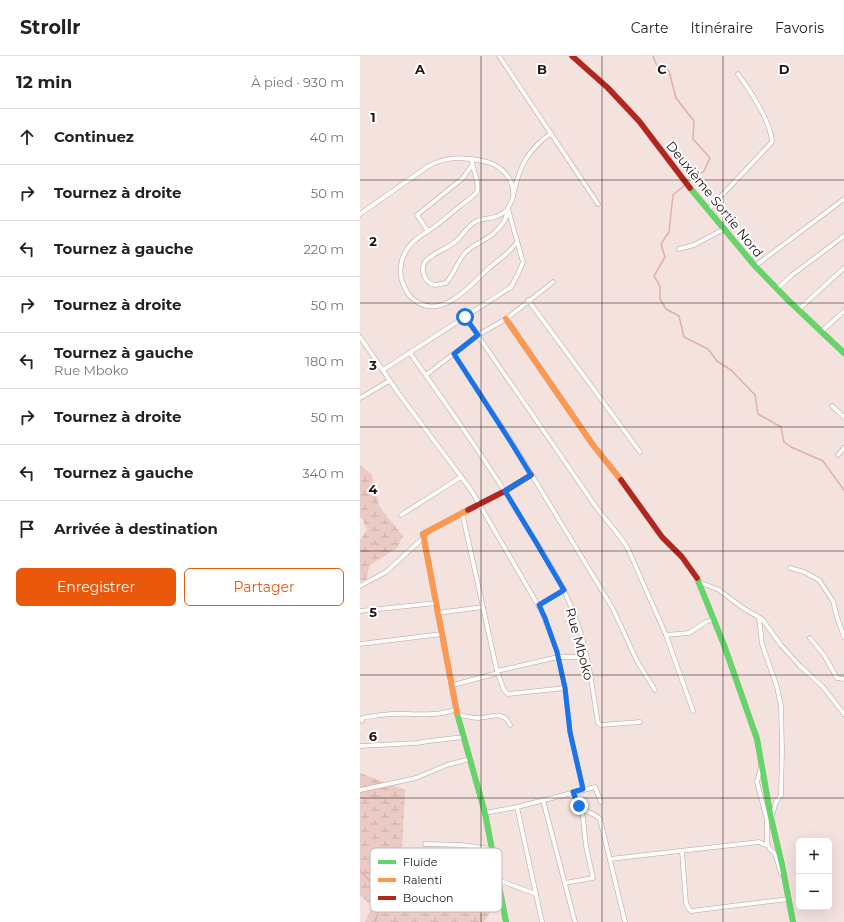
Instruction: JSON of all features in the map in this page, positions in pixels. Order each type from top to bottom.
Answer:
[{"type":"street","points":[[499,56],[598,204]]},
{"type":"street","name":"Deuxième Sortie Nord","points":[[572,56],[608,88],[625,106],[755,266],[798,310],[843,351]]},
{"type":"street","points":[[708,210],[772,142],[772,136],[753,94],[738,74]]},
{"type":"street","points":[[507,210],[495,217],[476,221],[468,226],[461,236],[450,246],[432,255],[426,260],[423,268],[425,278],[434,286],[443,285],[446,283],[464,254],[491,236],[498,229],[506,218],[517,178],[526,158],[532,150],[551,133]]},
{"type":"street","points":[[360,214],[435,162],[446,159],[472,159],[497,166],[504,171],[509,179],[512,186],[513,196]]},
{"type":"street","points":[[472,159],[472,165],[477,180],[477,192],[413,242],[401,261],[400,270],[402,282],[407,293],[417,302],[429,307],[438,307],[455,298],[510,252],[517,242]]},
{"type":"street","points":[[428,231],[417,215],[463,178],[472,165]]},
{"type":"street","points":[[755,266],[844,199]]},
{"type":"street","points":[[383,370],[511,287],[523,262],[507,210]]},
{"type":"street","points":[[495,217],[500,225]]},
{"type":"street","points":[[679,249],[694,245],[724,229]]},
{"type":"street","points":[[777,289],[792,275],[844,236]]},
{"type":"street","points":[[798,310],[844,268]]},
{"type":"street","points":[[426,375],[478,335],[506,319],[528,300],[553,282]]},
{"type":"street","points":[[528,300],[640,452]]},
{"type":"street","points":[[821,332],[844,311]]},
{"type":"street","points":[[465,317],[594,504],[622,538],[666,635],[693,711]]},
{"type":"street","points":[[506,319],[594,445],[662,537],[682,557],[699,582],[754,729],[771,818],[794,922]]},
{"type":"street","points":[[360,337],[389,381],[480,503],[539,605],[558,657],[565,688],[570,732],[583,789]]},
{"type":"street","name":"Rue Mboko","points":[[410,352],[505,491],[564,590],[575,614],[586,657],[599,724],[640,722]]},
{"type":"street","points":[[454,354],[512,444],[613,609],[636,661],[656,690]]},
{"type":"street","points":[[360,398],[389,381]]},
{"type":"street","points":[[832,406],[844,417]]},
{"type":"street","points":[[838,455],[844,448]]},
{"type":"street","points":[[491,848],[485,813],[459,715],[456,709],[453,685],[423,534],[427,530],[505,491],[531,475]]},
{"type":"street","points":[[401,515],[461,477]]},
{"type":"street","points":[[462,512],[498,672],[504,690],[508,694],[565,688]]},
{"type":"street","points":[[360,586],[378,577],[394,566],[423,538]]},
{"type":"street","points":[[790,568],[804,572],[818,580],[833,601],[844,637]]},
{"type":"street","points":[[699,582],[720,590],[765,622],[781,645],[800,666],[823,687],[844,714]]},
{"type":"street","points":[[539,605],[564,590]]},
{"type":"street","points":[[360,610],[436,603]]},
{"type":"street","points":[[438,613],[483,607]]},
{"type":"street","points":[[759,618],[762,644],[777,687],[781,706],[781,795],[776,802],[771,818]]},
{"type":"street","points":[[666,635],[689,633],[706,622],[714,619]]},
{"type":"street","points":[[360,644],[442,634]]},
{"type":"street","points":[[810,638],[824,655],[837,678],[844,679]]},
{"type":"street","points":[[453,685],[558,657],[586,657]]},
{"type":"street","points":[[362,721],[362,718],[370,716],[439,714],[447,713],[456,709]]},
{"type":"street","points":[[459,715],[479,718],[501,716],[508,720],[510,725]]},
{"type":"street","points":[[360,746],[409,744],[464,737]]},
{"type":"street","points":[[360,790],[416,778],[447,765],[470,759]]},
{"type":"street","points":[[761,767],[757,782],[767,820],[768,846]]},
{"type":"street","points":[[485,813],[516,807],[595,787],[601,802]]},
{"type":"street","points":[[573,792],[579,806],[582,809],[596,815],[600,819],[625,922]]},
{"type":"street","points":[[543,800],[575,922]]},
{"type":"street","points":[[516,807],[542,922]]},
{"type":"street","points":[[565,883],[593,878],[586,846],[582,809]]},
{"type":"street","points":[[610,859],[682,852],[759,842],[768,846],[775,854],[788,892]]},
{"type":"street","points":[[425,844],[462,845],[484,848]]},
{"type":"street","points":[[682,852],[686,903],[691,911],[789,898]]},
{"type":"street","points":[[502,881],[536,894]]},
{"type":"street","points":[[502,901],[506,922]]},
{"type":"green space","points":[[360,465],[372,475],[379,506],[403,536],[397,548],[369,566],[367,579],[360,582],[360,540],[367,530],[362,518],[360,518]]},
{"type":"green space","points":[[360,773],[405,790],[402,848],[370,848],[370,904],[360,895]]},
{"type":"green space","points":[[370,911],[370,912],[490,912],[484,922],[365,922]]},
{"type":"waterway","points":[[653,56],[657,66],[669,71],[676,98],[694,121],[693,139],[710,158],[704,171],[689,181]]},
{"type":"waterway","points":[[686,184],[673,195],[669,232],[661,244],[665,257],[654,276],[660,286],[660,299],[666,309],[679,316],[684,337],[708,349],[717,361],[731,370],[755,395],[758,414],[781,427],[784,442],[791,447],[823,461],[844,490]]},
{"type":"waterway","points":[[360,871],[370,881]]},
{"type":"waterway","points":[[375,922],[378,912]]},
{"type":"traffic: fast","points":[[690,188],[755,266],[787,299],[844,353]]},
{"type":"traffic: fast","points":[[697,578],[724,645],[757,739],[771,818],[793,922]]},
{"type":"traffic: fast","points":[[457,713],[485,813],[492,848]]},
{"type":"traffic: fast","points":[[502,901],[506,922]]},
{"type":"traffic: slow","points":[[506,319],[593,445],[621,480]]},
{"type":"traffic: slow","points":[[457,713],[423,534],[468,510]]},
{"type":"traffic: jam","points":[[572,56],[608,88],[639,121],[690,188]]},
{"type":"traffic: jam","points":[[468,510],[505,491],[531,475]]},
{"type":"traffic: jam","points":[[621,480],[662,537],[682,557],[697,578]]},
{"type":"route","points":[[465,317],[478,335],[454,354],[531,475],[505,491],[564,590],[539,605],[557,652],[563,677],[570,732],[583,789],[573,792],[579,806]]}]
